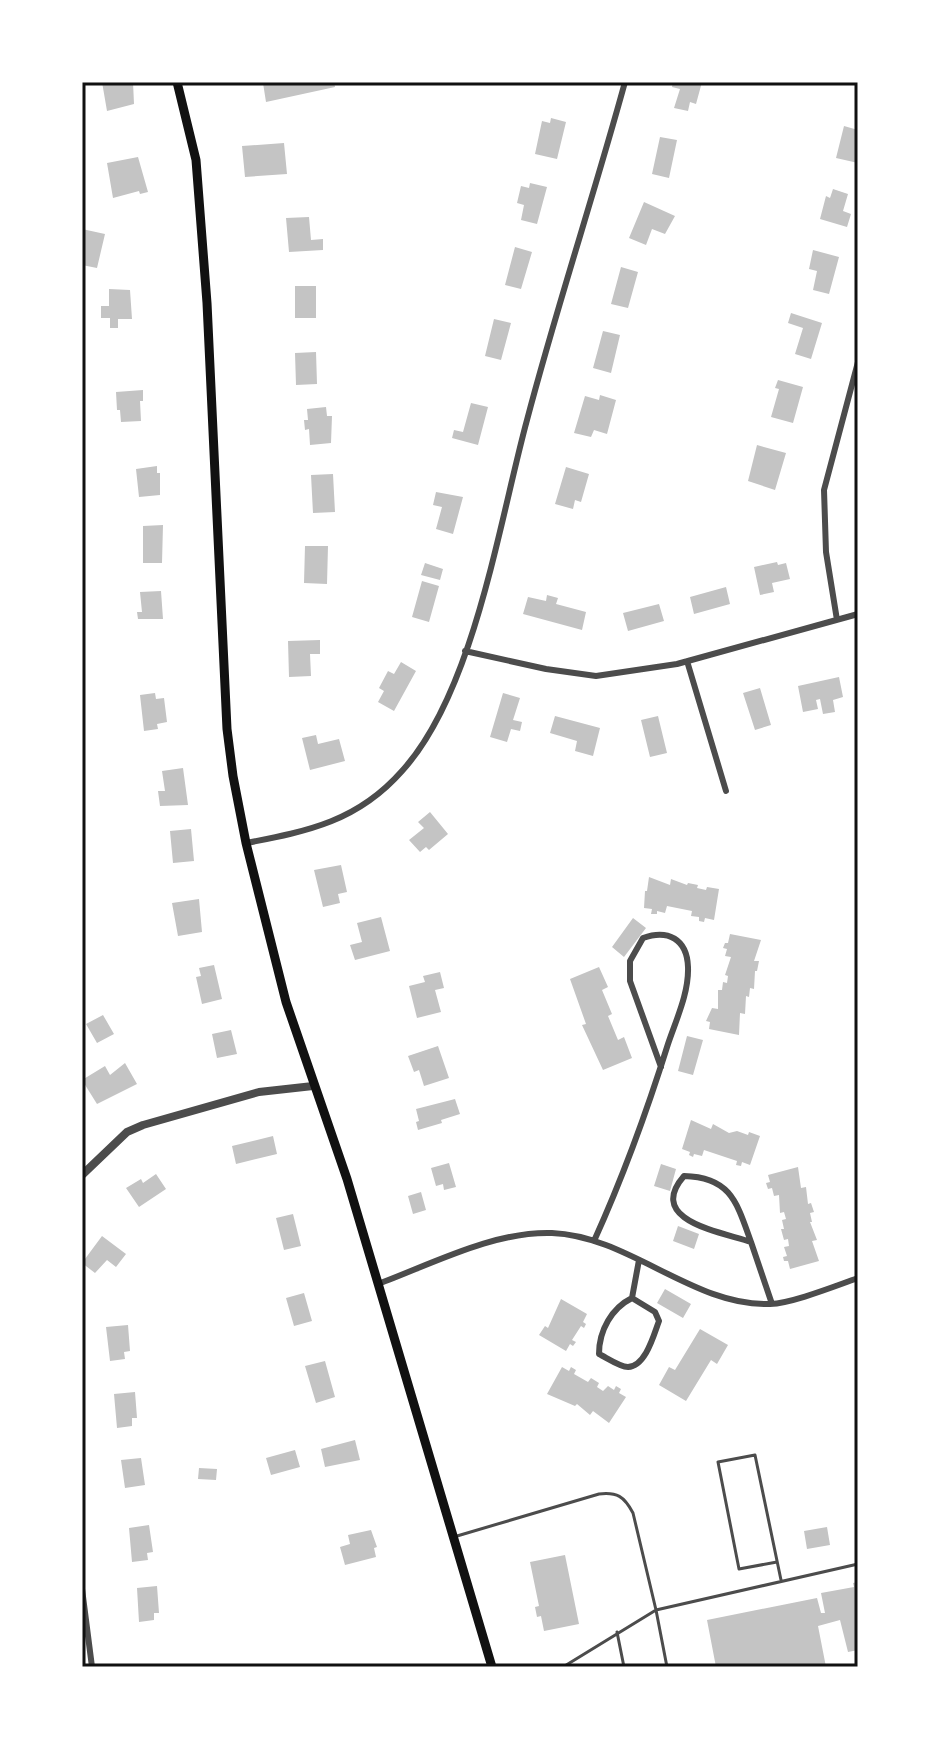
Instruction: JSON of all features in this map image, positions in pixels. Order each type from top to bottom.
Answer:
[{"type":"main road","points":[[177,82],[196,160],[207,303],[227,729],[246,843],[286,1002],[347,1180],[492,1667]]},
{"type":"street","points":[[246,843],[306,832],[348,816],[374,798],[402,771],[425,741],[446,701],[483,594],[527,419],[625,82]]},
{"type":"street","points":[[837,620],[826,552],[824,490],[858,362]]},
{"type":"street","points":[[465,651],[546,669],[596,676],[687,661],[858,614]]},
{"type":"street","points":[[687,661],[726,791]]},
{"type":"street","points":[[594,1241],[622,1179],[661,1067],[686,988],[688,968],[684,947],[678,938],[653,934],[643,938],[630,961],[630,981],[661,1067]]},
{"type":"street","points":[[82,1175],[127,1132],[143,1125],[259,1092],[313,1086]]},
{"type":"street","points":[[751,1242],[681,1217],[674,1206],[674,1197],[677,1184],[684,1176],[716,1182],[726,1188],[737,1205],[751,1242],[772,1304]]},
{"type":"street","points":[[378,1284],[505,1236],[555,1233],[585,1237],[719,1296],[743,1302],[772,1304],[858,1278]]},
{"type":"street","points":[[632,1298],[639,1260]]},
{"type":"street","points":[[632,1298],[655,1312],[659,1321],[646,1354],[633,1366],[626,1367],[599,1354],[599,1344],[610,1316],[618,1305],[632,1298]]},
{"type":"street","points":[[82,1589],[92,1667]]},
{"type":"lane","points":[[777,1562],[739,1569],[718,1462],[755,1455],[781,1580]]},
{"type":"lane","points":[[453,1537],[599,1494],[614,1493],[625,1499],[633,1513],[667,1667]]},
{"type":"lane","points":[[563,1667],[656,1610],[858,1564]]},
{"type":"lane","points":[[617,1632],[624,1667]]},
{"type":"building","points":[[102,82],[133,82],[134,104],[107,111]]},
{"type":"building","points":[[334,82],[335,87],[266,102],[263,83]]},
{"type":"building","points":[[673,82],[702,82],[696,104],[690,102],[688,111],[674,108],[680,89],[672,87]]},
{"type":"building","points":[[551,118],[566,122],[557,159],[535,154],[542,121],[550,123]]},
{"type":"building","points":[[844,126],[858,130],[858,163],[836,158]]},
{"type":"building","points":[[660,137],[677,140],[669,178],[652,174]]},
{"type":"building","points":[[284,143],[287,174],[245,177],[242,146]]},
{"type":"building","points":[[138,157],[148,192],[140,194],[139,191],[113,198],[107,163]]},
{"type":"building","points":[[530,183],[547,187],[537,224],[521,220],[524,205],[517,203],[521,186],[529,188]]},
{"type":"building","points":[[833,189],[848,194],[843,211],[851,214],[847,227],[820,219],[826,196],[830,198]]},
{"type":"building","points":[[644,202],[675,216],[665,234],[652,229],[646,245],[629,238]]},
{"type":"building","points":[[309,217],[311,240],[323,239],[323,250],[289,252],[286,218]]},
{"type":"building","points":[[82,229],[105,234],[97,268],[82,265]]},
{"type":"building","points":[[515,247],[532,252],[521,289],[505,285]]},
{"type":"building","points":[[813,250],[839,257],[829,294],[813,290],[817,271],[809,269]]},
{"type":"building","points":[[621,267],[638,272],[628,308],[611,304]]},
{"type":"building","points":[[295,286],[316,286],[316,318],[295,318]]},
{"type":"building","points":[[109,289],[130,290],[132,319],[118,319],[118,328],[110,328],[110,318],[101,318],[101,306],[109,306]]},
{"type":"building","points":[[791,313],[822,323],[811,359],[795,354],[803,328],[788,323]]},
{"type":"building","points":[[494,319],[511,323],[501,360],[485,356]]},
{"type":"building","points":[[603,331],[620,335],[611,373],[593,368]]},
{"type":"building","points":[[316,352],[317,384],[296,385],[295,353]]},
{"type":"building","points":[[778,380],[803,387],[793,423],[771,417],[779,389],[775,388]]},
{"type":"building","points":[[143,390],[141,421],[121,422],[116,392]]},
{"type":"building","points":[[600,395],[616,400],[607,434],[594,430],[591,437],[574,433],[585,396],[599,400]]},
{"type":"building","points":[[471,403],[488,407],[478,445],[452,438],[454,430],[463,432]]},
{"type":"building","points":[[326,407],[327,416],[332,416],[331,443],[310,445],[309,429],[305,430],[304,420],[308,420],[307,409]]},
{"type":"building","points":[[757,445],[786,453],[775,490],[748,481]]},
{"type":"building","points":[[157,466],[160,495],[139,497],[136,469]]},
{"type":"building","points":[[566,467],[589,474],[581,502],[575,500],[573,509],[555,504]]},
{"type":"building","points":[[333,474],[335,512],[313,513],[311,475]]},
{"type":"building","points":[[436,492],[463,497],[453,534],[436,529],[442,507],[433,505]]},
{"type":"building","points":[[163,525],[162,563],[143,563],[143,526]]},
{"type":"building","points":[[305,546],[328,546],[327,584],[304,583]]},
{"type":"building","points":[[777,562],[778,565],[786,563],[790,579],[772,583],[774,592],[760,595],[754,567]]},
{"type":"building","points":[[425,563],[443,569],[440,580],[421,575]]},
{"type":"building","points":[[422,581],[439,586],[429,622],[412,617]]},
{"type":"building","points":[[726,587],[730,604],[694,614],[690,597]]},
{"type":"building","points":[[161,591],[163,619],[138,619],[137,612],[142,612],[140,592]]},
{"type":"building","points":[[547,595],[558,598],[556,604],[586,612],[582,630],[523,614],[528,597],[546,601]]},
{"type":"building","points":[[659,604],[664,621],[628,631],[623,613]]},
{"type":"building","points":[[320,640],[320,654],[310,654],[311,676],[289,677],[288,641]]},
{"type":"building","points":[[401,662],[416,671],[394,711],[378,702],[384,691],[379,688],[388,671],[394,674]]},
{"type":"building","points":[[839,677],[843,697],[833,700],[835,712],[823,714],[820,699],[816,700],[818,709],[803,712],[798,686]]},
{"type":"building","points":[[760,688],[771,725],[755,730],[743,693]]},
{"type":"building","points":[[155,693],[156,699],[164,698],[167,722],[157,724],[158,729],[144,731],[140,695]]},
{"type":"building","points":[[503,693],[520,698],[513,720],[522,722],[520,731],[511,729],[507,742],[490,737]]},
{"type":"building","points":[[555,716],[600,728],[593,756],[575,751],[577,741],[550,733]]},
{"type":"building","points":[[658,716],[667,753],[650,757],[641,720]]},
{"type":"building","points":[[316,735],[318,744],[339,739],[345,761],[310,770],[302,738]]},
{"type":"building","points":[[183,768],[188,805],[160,806],[158,791],[165,791],[162,771]]},
{"type":"building","points":[[430,812],[448,834],[429,850],[426,847],[420,852],[409,840],[424,828],[418,822]]},
{"type":"building","points":[[191,829],[194,861],[173,863],[170,831]]},
{"type":"building","points":[[341,865],[347,892],[338,894],[340,903],[323,907],[314,870]]},
{"type":"building","points":[[649,877],[670,885],[671,879],[706,890],[707,887],[719,889],[714,920],[705,918],[704,922],[699,921],[699,917],[691,916],[692,911],[667,906],[665,913],[657,911],[657,914],[651,914],[652,909],[644,908]]},
{"type":"building","points":[[199,899],[202,932],[178,936],[172,903]]},
{"type":"building","points":[[381,917],[390,951],[355,960],[350,945],[362,942],[357,923]]},
{"type":"building","points":[[633,918],[646,928],[624,957],[612,947]]},
{"type":"building","points":[[730,934],[761,940],[754,961],[759,961],[754,989],[750,988],[749,997],[746,996],[745,1014],[740,1013],[739,1035],[709,1029],[710,1022],[706,1021],[712,1008],[718,1009],[718,990],[722,990],[723,982],[727,983],[728,976],[725,975],[731,957],[725,956],[727,949],[723,948]]},
{"type":"building","points":[[214,965],[222,999],[202,1004],[196,977],[201,976],[199,968]]},
{"type":"building","points":[[599,967],[608,987],[602,990],[612,1014],[608,1016],[618,1040],[624,1037],[632,1058],[603,1070],[582,1025],[586,1024],[570,979]]},
{"type":"building","points":[[440,972],[444,988],[435,990],[441,1012],[417,1018],[409,986],[425,982],[423,976]]},
{"type":"building","points":[[103,1015],[114,1034],[97,1043],[86,1024]]},
{"type":"building","points":[[231,1030],[237,1054],[217,1058],[212,1034]]},
{"type":"building","points":[[687,1036],[703,1040],[693,1075],[678,1071]]},
{"type":"building","points":[[438,1046],[449,1078],[424,1086],[419,1070],[414,1072],[408,1056]]},
{"type":"building","points":[[125,1063],[137,1084],[97,1104],[82,1080],[105,1066],[110,1075]]},
{"type":"building","points":[[455,1099],[460,1114],[418,1130],[416,1109]]},
{"type":"building","points":[[691,1120],[711,1129],[713,1124],[729,1133],[737,1131],[748,1135],[749,1132],[760,1136],[750,1165],[742,1162],[741,1166],[736,1165],[737,1161],[704,1150],[702,1156],[689,1155],[690,1152],[682,1149]]},
{"type":"building","points":[[273,1136],[277,1154],[236,1164],[232,1146]]},
{"type":"building","points":[[449,1163],[456,1187],[444,1190],[443,1184],[436,1186],[431,1168]]},
{"type":"building","points":[[661,1164],[676,1169],[670,1191],[654,1186]]},
{"type":"building","points":[[798,1167],[801,1188],[806,1187],[808,1204],[811,1203],[814,1212],[810,1213],[810,1222],[817,1240],[812,1241],[819,1261],[790,1269],[783,1257],[787,1256],[784,1247],[789,1246],[781,1229],[784,1229],[782,1220],[786,1219],[784,1212],[780,1213],[779,1195],[774,1196],[772,1188],[768,1189],[766,1183],[770,1182],[768,1175]]},
{"type":"building","points":[[156,1174],[166,1189],[139,1207],[126,1188],[141,1179],[143,1183]]},
{"type":"building","points":[[421,1192],[426,1210],[413,1214],[408,1196]]},
{"type":"building","points":[[293,1214],[301,1246],[284,1250],[276,1218]]},
{"type":"building","points":[[678,1226],[699,1234],[694,1249],[673,1241]]},
{"type":"building","points":[[102,1236],[126,1254],[116,1267],[107,1260],[95,1273],[82,1263]]},
{"type":"building","points":[[665,1289],[691,1304],[683,1318],[657,1303]]},
{"type":"building","points":[[304,1293],[312,1321],[294,1326],[286,1298]]},
{"type":"building","points":[[561,1299],[587,1314],[584,1328],[581,1326],[572,1340],[576,1342],[573,1346],[570,1344],[566,1351],[539,1335],[545,1326],[548,1328]]},
{"type":"building","points":[[128,1325],[130,1351],[124,1352],[125,1359],[110,1361],[106,1327]]},
{"type":"building","points":[[700,1329],[728,1345],[717,1364],[711,1360],[686,1401],[659,1385],[669,1367],[675,1370]]},
{"type":"building","points":[[325,1361],[335,1397],[316,1403],[305,1366]]},
{"type":"building","points":[[562,1367],[569,1371],[571,1367],[576,1370],[574,1374],[588,1382],[591,1378],[599,1383],[597,1387],[603,1391],[608,1386],[614,1390],[616,1386],[621,1389],[619,1393],[626,1397],[609,1423],[593,1411],[590,1415],[577,1404],[575,1406],[547,1394]]},
{"type":"building","points":[[135,1392],[137,1418],[132,1418],[132,1426],[117,1428],[114,1394]]},
{"type":"building","points":[[355,1440],[360,1460],[325,1467],[321,1449]]},
{"type":"building","points":[[295,1450],[300,1467],[271,1475],[266,1458]]},
{"type":"building","points":[[141,1458],[145,1485],[125,1488],[121,1460]]},
{"type":"building","points":[[199,1468],[217,1469],[216,1480],[198,1479]]},
{"type":"building","points":[[149,1525],[153,1552],[147,1553],[148,1560],[132,1562],[129,1528]]},
{"type":"building","points":[[827,1527],[830,1545],[807,1549],[804,1531]]},
{"type":"building","points":[[371,1530],[377,1547],[374,1548],[376,1557],[345,1565],[340,1547],[350,1544],[348,1535]]},
{"type":"building","points":[[565,1555],[579,1624],[544,1631],[541,1616],[537,1617],[535,1607],[539,1606],[530,1562]]},
{"type":"building","points":[[858,1582],[858,1650],[848,1652],[840,1620],[818,1626],[826,1667],[716,1667],[707,1620],[817,1598],[821,1613],[825,1613],[821,1593],[854,1587],[853,1583]]},
{"type":"building","points":[[157,1586],[159,1613],[154,1613],[154,1620],[139,1622],[137,1588]]}]
